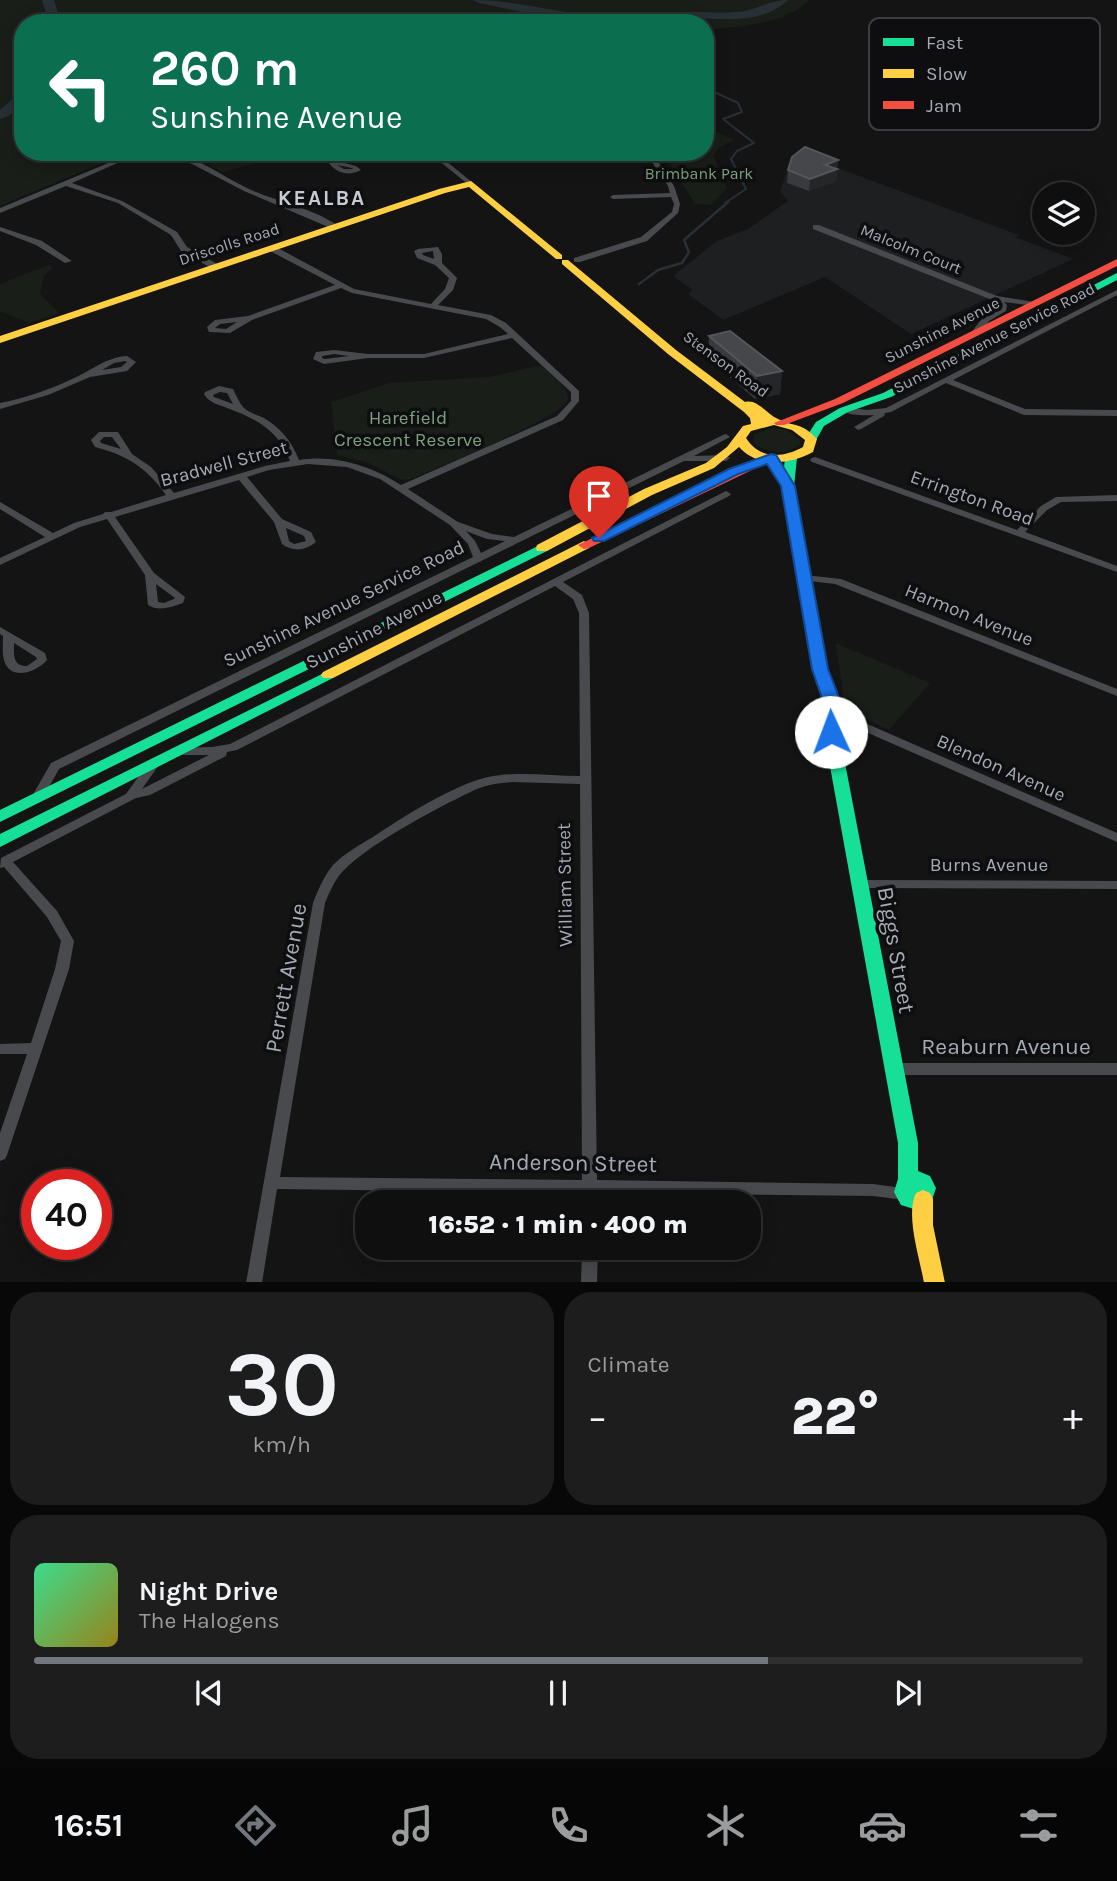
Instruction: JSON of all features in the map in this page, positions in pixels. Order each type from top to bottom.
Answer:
[{"type":"main road","name":"Driscolls Road","points":[[0,340],[471,184]]},
{"type":"main road","name":"Stenson Road","points":[[471,184],[547,246],[572,260],[655,336],[756,417],[757,424]]},
{"type":"main road","name":"Sunshine Avenue","points":[[791,458],[806,452],[820,424],[844,410],[887,395],[1116,268]]},
{"type":"main road","name":"Sunshine Avenue","points":[[0,817],[620,509],[652,490],[692,476],[726,458],[733,438],[747,428],[777,422],[827,406],[975,333],[1036,310]]},
{"type":"main road","name":"Stenson Road","points":[[655,336],[683,352],[737,396],[777,422],[803,430],[811,439]]},
{"type":"main road","points":[[733,438],[747,450],[769,458],[791,458]]},
{"type":"main road","name":"Sunshine Avenue","points":[[0,841],[703,486],[769,458]]},
{"type":"main road","name":"Biggs Street","points":[[769,458],[788,486]]},
{"type":"main road","name":"Biggs Street","points":[[791,458],[788,486],[820,669],[840,726],[837,755],[894,1069],[908,1153],[911,1190],[923,1224],[935,1282]]},
{"type":"street","points":[[0,211],[118,161]]},
{"type":"street","points":[[191,161],[245,190],[313,215],[337,227]]},
{"type":"street","name":"Stenson Road","points":[[442,161],[471,184]]},
{"type":"street","points":[[572,260],[627,246],[652,234],[675,213],[677,209],[674,195],[655,161]]},
{"type":"street","points":[[65,183],[120,202],[174,234],[184,250],[216,267]]},
{"type":"street","points":[[613,197],[674,195]]},
{"type":"street","name":"Malcolm Court","points":[[816,227],[995,298],[1036,310]]},
{"type":"street","points":[[0,229],[39,243],[68,261]]},
{"type":"street","points":[[273,248],[339,286],[370,296],[488,317],[503,325],[575,391],[575,401],[570,410],[560,418],[400,489]]},
{"type":"street","points":[[433,306],[453,284],[453,278],[438,263]]},
{"type":"street","points":[[249,318],[339,286]]},
{"type":"street","name":"Sunshine Avenue Service Road","points":[[844,410],[883,412],[1117,292]]},
{"type":"street","points":[[975,333],[986,318],[1003,309],[1003,305],[995,298]]},
{"type":"street","points":[[368,356],[332,362],[317,359],[319,354],[328,352],[368,356],[424,356],[514,335]]},
{"type":"street","points":[[0,407],[89,375]]},
{"type":"street","points":[[946,380],[1024,412],[1117,414]]},
{"type":"street","points":[[240,409],[286,438],[295,462]]},
{"type":"street","points":[[858,427],[883,412]]},
{"type":"street","name":"Sunshine Avenue Service Road","points":[[37,798],[55,766],[513,540],[733,438]]},
{"type":"street","points":[[128,453],[156,473],[171,496]]},
{"type":"street","name":"Sunshine Avenue Service Road","points":[[683,459],[726,458]]},
{"type":"street","name":"Errington Road","points":[[815,460],[1117,569]]},
{"type":"street","name":"Bradwell Street","points":[[0,562],[51,536],[108,514],[295,462],[348,464],[383,477],[453,523],[469,539],[478,557]]},
{"type":"street","points":[[241,477],[279,522]]},
{"type":"street","points":[[697,507],[703,486]]},
{"type":"street","points":[[0,1155],[62,970],[68,941],[52,914],[3,863],[726,494]]},
{"type":"street","points":[[1019,533],[1044,508],[1059,499],[1117,498]]},
{"type":"street","points":[[0,505],[51,536]]},
{"type":"street","points":[[108,514],[150,575]]},
{"type":"street","points":[[453,523],[490,537],[513,540]]},
{"type":"street","name":"Harmon Avenue","points":[[805,578],[837,581],[1117,693]]},
{"type":"street","name":"William Street","points":[[555,581],[578,597],[583,607],[589,1190]]},
{"type":"street","name":"Blendon Avenue","points":[[840,726],[872,731],[1117,838]]},
{"type":"street","points":[[176,751],[226,749]]},
{"type":"street","points":[[134,794],[155,762]]},
{"type":"street","name":"Perrett Avenue","points":[[254,1282],[319,903],[327,884],[339,867],[358,852],[471,786],[504,779],[584,780]]},
{"type":"street","name":"Burns Avenue","points":[[861,884],[1117,885]]},
{"type":"street","points":[[0,1049],[34,1048]]},
{"type":"street","name":"Reaburn Avenue","points":[[894,1069],[1117,1069]]},
{"type":"street","name":"Anderson Street","points":[[272,1183],[911,1190]]},
{"type":"street","points":[[589,1282],[590,1260]]},
{"type":"shaded area","points":[[805,156],[1019,235],[1015,237],[1073,259],[911,334],[825,277],[723,320],[688,294],[693,290],[673,276],[717,241],[748,229],[788,201],[780,192],[788,168]]},
{"type":"green space","points":[[0,0],[810,0],[774,20],[714,29],[714,14],[14,14],[14,161],[107,161],[0,206]]},
{"type":"green space","name":"Brimbank Park","points":[[714,130],[734,140],[720,147],[714,155]]},
{"type":"green space","name":"Brimbank Park","points":[[714,158],[727,188],[711,205],[695,204],[668,161],[714,161]]},
{"type":"green space","points":[[209,161],[265,161],[222,172],[206,163]]},
{"type":"green space","points":[[49,265],[53,267],[44,276],[40,294],[59,313],[29,323],[0,311],[0,284]]},
{"type":"green space","name":"Harefield Crescent Reserve","points":[[542,365],[558,380],[568,399],[545,418],[468,455],[409,480],[400,479],[369,463],[337,455],[331,402],[389,383],[489,377]]},
{"type":"green space","points":[[772,428],[787,430],[800,440],[800,444],[783,452],[776,452],[753,442],[754,434]]},
{"type":"green space","points":[[836,643],[930,683],[889,730],[845,709]]},
{"type":"building","points":[[805,147],[838,160],[825,165],[837,169],[810,179],[788,170],[792,157]]},
{"type":"building","points":[[730,331],[782,371],[757,376],[709,336]]},
{"type":"waterway","points":[[48,0],[52,14]]},
{"type":"waterway","points":[[479,0],[553,14]]},
{"type":"waterway","points":[[714,16],[737,16],[765,10],[782,0]]},
{"type":"waterway","points":[[714,92],[738,103],[742,112],[723,119],[754,143],[737,151],[731,159],[746,189],[725,203]]},
{"type":"waterway","points":[[0,115],[14,105]]},
{"type":"waterway","points":[[639,284],[658,270],[682,263],[689,252],[684,240],[728,202]]},
{"type":"traffic: fast","points":[[811,439],[820,424],[844,410],[887,395],[1117,276]]},
{"type":"traffic: fast","points":[[791,458],[788,486],[820,669],[823,683],[842,719]]},
{"type":"traffic: fast","points":[[0,817],[542,548]]},
{"type":"traffic: fast","points":[[0,841],[328,675]]},
{"type":"traffic: fast","points":[[835,718],[847,722],[847,731],[838,733],[828,729],[826,722],[835,718]]},
{"type":"traffic: fast","points":[[831,731],[908,1143],[908,1181]]},
{"type":"traffic: fast","points":[[915,1179],[923,1182],[926,1190],[923,1198],[915,1201],[907,1198],[904,1190],[907,1182],[915,1179]]},
{"type":"traffic: slow","points":[[0,340],[442,191],[471,184],[559,257]]},
{"type":"traffic: slow","points":[[565,262],[672,352],[748,410],[756,417],[757,424]]},
{"type":"traffic: slow","points":[[749,404],[774,422]]},
{"type":"traffic: slow","points":[[774,422],[796,427],[811,439],[809,449],[791,457],[771,459],[753,453],[740,438],[747,428],[774,422]]},
{"type":"traffic: slow","points":[[542,548],[648,492],[710,466],[740,438]]},
{"type":"traffic: slow","points":[[328,675],[584,545]]},
{"type":"traffic: slow","points":[[923,1199],[923,1225],[935,1282]]},
{"type":"traffic: jam","points":[[780,423],[839,401],[1117,262]]},
{"type":"traffic: jam","points":[[584,545],[767,458]]},
{"type":"district","name":"KEALBA","points":[[322,198]]},
{"type":"route","points":[[599,538],[734,471],[771,458],[788,486],[820,669],[829,695],[831,719],[825,724],[831,732]]}]
